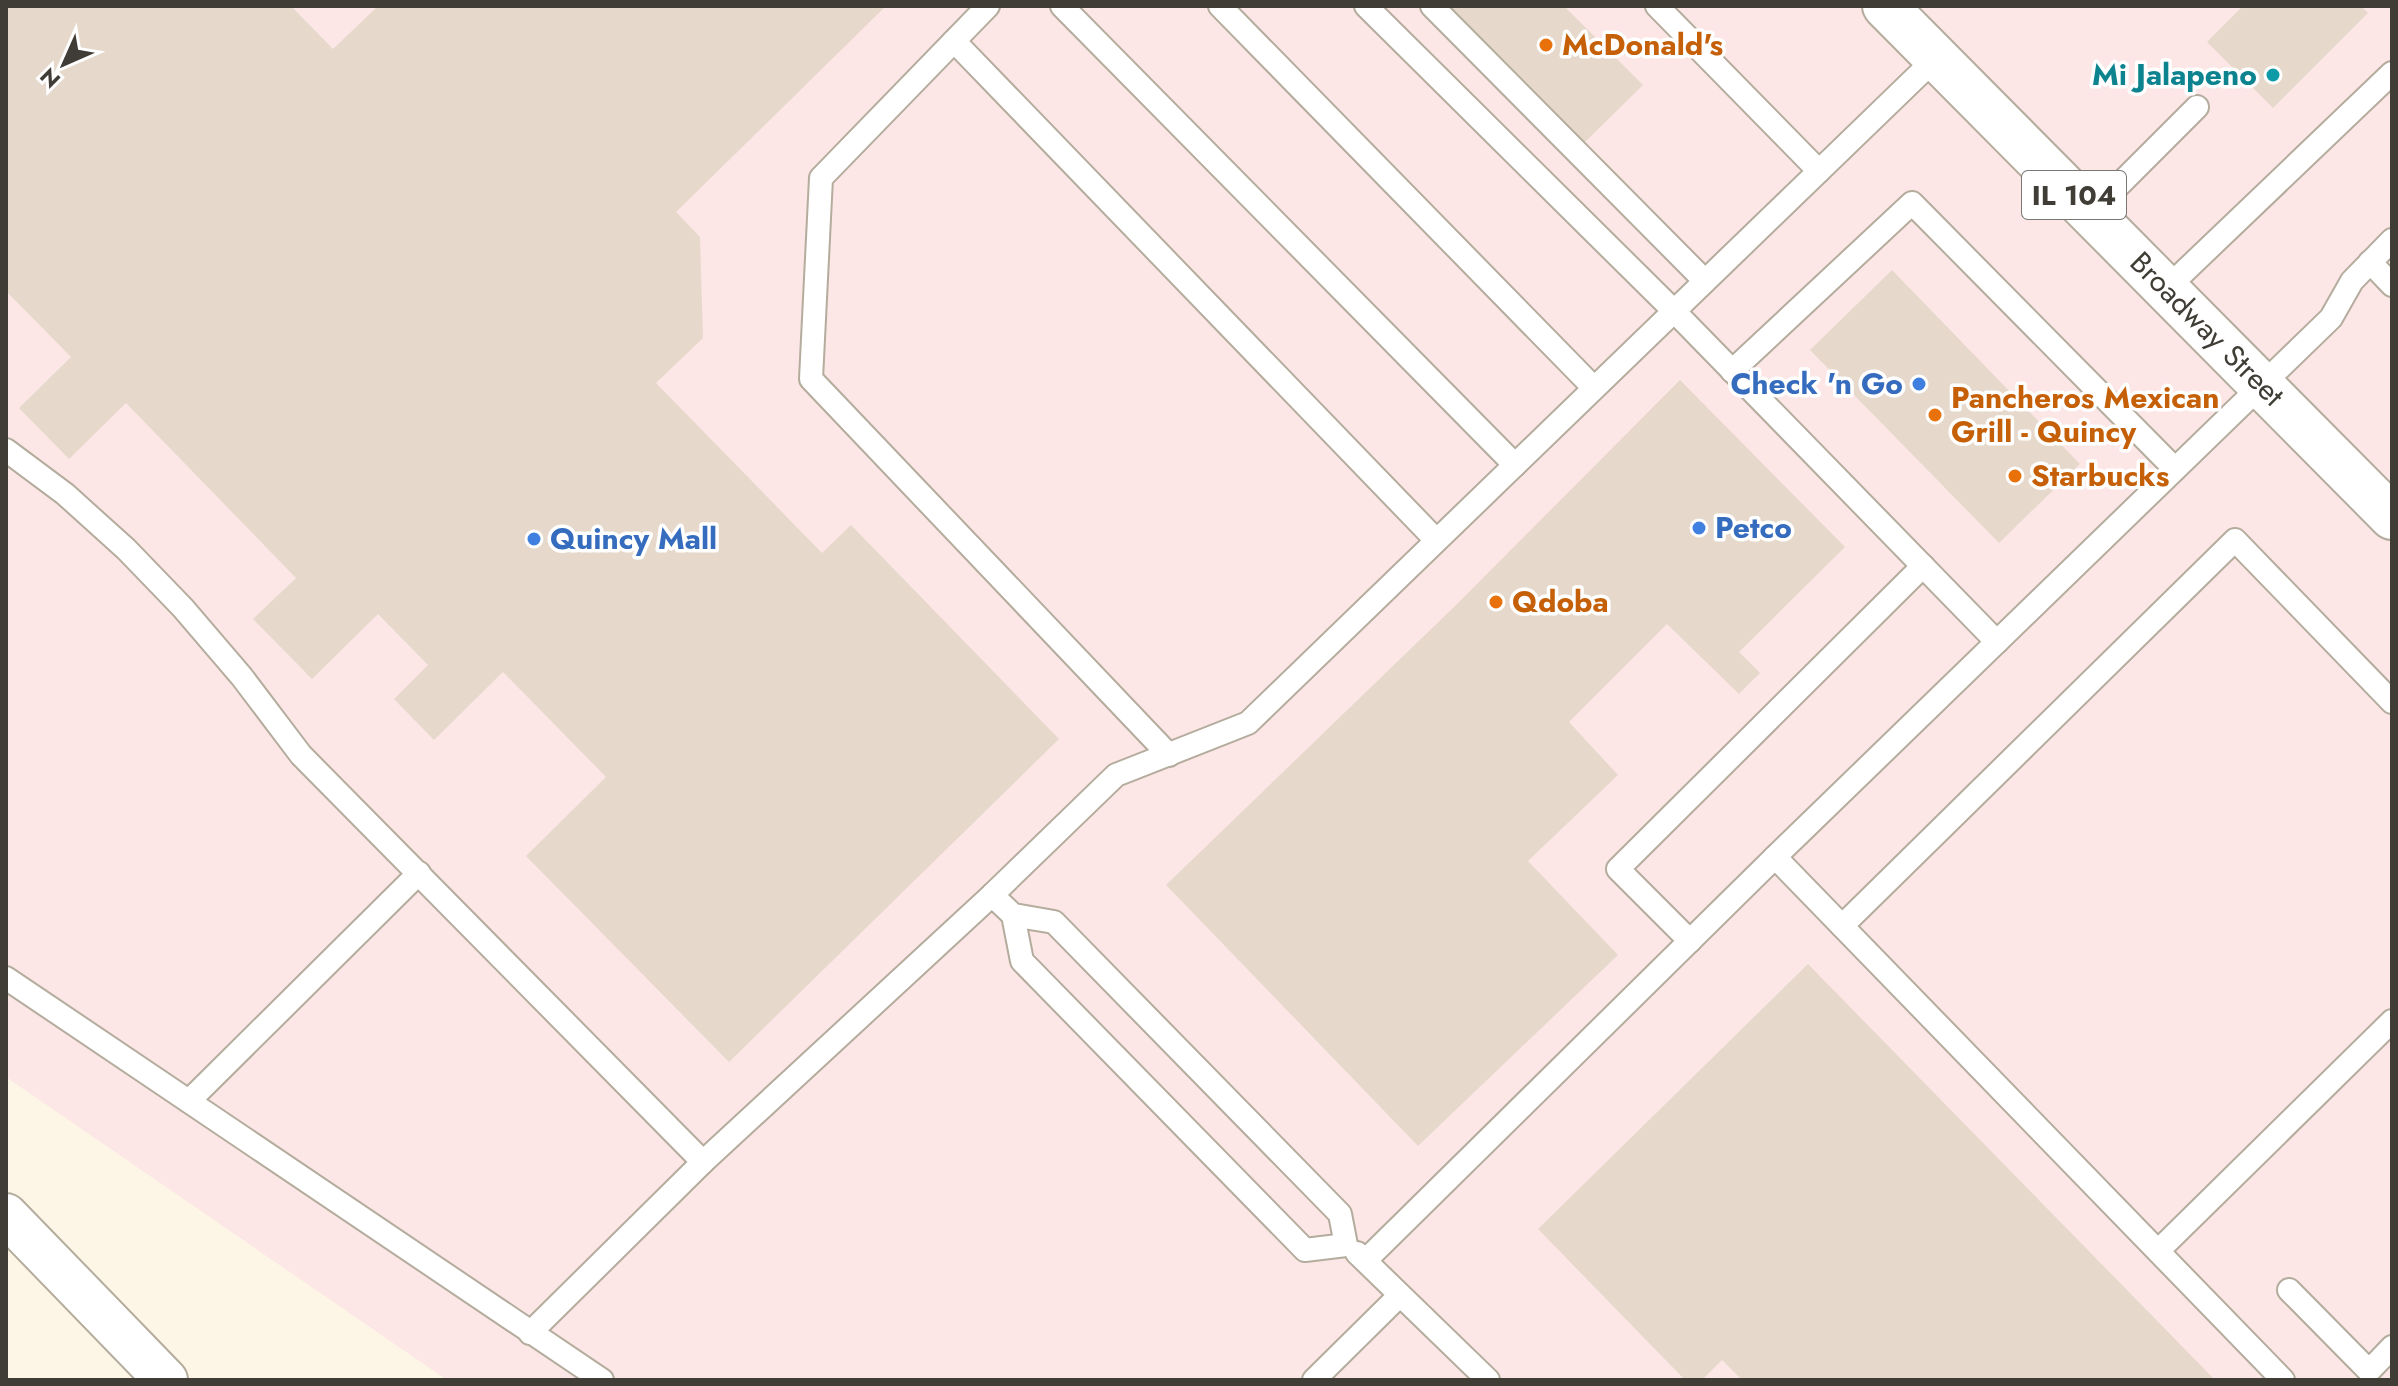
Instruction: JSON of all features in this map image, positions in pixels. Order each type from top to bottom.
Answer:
[{"type":"main road","name":"Broadway Street","points":[[1885,6],[2392,517]]},
{"type":"street","points":[[6,1215],[166,1380]]},
{"type":"lane","points":[[1062,6],[1515,465]]},
{"type":"lane","points":[[1220,6],[1594,388]]},
{"type":"lane","points":[[1366,6],[1674,311],[1997,642]]},
{"type":"lane","points":[[1432,6],[1705,281]]},
{"type":"lane","points":[[1657,6],[1819,171]]},
{"type":"lane","points":[[978,10],[954,41],[821,178],[811,379],[1169,755]]},
{"type":"lane","points":[[954,41],[1436,540]]},
{"type":"lane","points":[[530,1333],[703,1162],[992,895],[1116,775],[1248,723],[1936,58]]},
{"type":"lane","points":[[2166,289],[2392,73]]},
{"type":"lane","points":[[2091,213],[2197,107]]},
{"type":"lane","points":[[1732,371],[1912,203],[2175,469]]},
{"type":"lane","points":[[1366,1260],[1775,857],[2331,318],[2352,281],[2392,240]]},
{"type":"lane","points":[[2370,262],[2392,285]]},
{"type":"lane","points":[[6,450],[65,494],[126,549],[183,608],[242,677],[301,755],[703,1162]]},
{"type":"lane","points":[[1842,926],[2235,540],[2392,702]]},
{"type":"lane","points":[[1690,941],[1618,869],[1923,566]]},
{"type":"lane","points":[[1775,857],[2283,1380]]},
{"type":"lane","points":[[189,1101],[419,873]]},
{"type":"lane","points":[[992,895],[1013,915],[1054,922],[1340,1214],[1346,1245],[1366,1260],[1488,1380]]},
{"type":"lane","points":[[1013,915],[1022,961],[1305,1250],[1346,1245]]},
{"type":"lane","points":[[6,978],[602,1380]]},
{"type":"lane","points":[[2158,1251],[2392,1021]]},
{"type":"lane","points":[[2289,1290],[2369,1371],[2392,1347]]},
{"type":"lane","points":[[1314,1380],[1400,1295]]},
{"type":"shaded area","points":[[6,6],[2392,6],[2392,1380],[447,1380],[6,1077]]},
{"type":"building","name":"Quincy Mall","points":[[6,6],[291,6],[333,49],[378,6],[886,6],[676,212],[700,237],[703,338],[656,383],[822,553],[851,525],[1059,739],[729,1062],[526,856],[606,777],[503,672],[434,740],[394,699],[428,665],[378,614],[312,679],[253,619],[296,578],[126,403],[69,459],[19,408],[71,357],[6,291]]},
{"type":"building","name":"McDonald's","points":[[1449,6],[1564,6],[1643,85],[1584,143]]},
{"type":"building","name":"Mi Jalapeno","points":[[2243,6],[2361,6],[2368,13],[2273,108],[2207,42]]},
{"type":"building","points":[[1892,270],[2080,464],[1999,543],[1810,350]]},
{"type":"building","points":[[1680,380],[1845,547],[1739,652],[1760,673],[1739,694],[1667,624],[1569,722],[1618,775],[1528,861],[1618,955],[1418,1146],[1166,885],[1455,606]]},
{"type":"building","points":[[1808,964],[2215,1380],[1742,1380],[1722,1360],[1702,1380],[1685,1380],[1538,1229]]},
{"type":"place","name":"McDonald's","points":[[1546,45]]},
{"type":"place","name":"Mi Jalapeno","points":[[2273,75]]},
{"type":"place","name":"Check 'n Go","points":[[1919,384]]},
{"type":"place","name":"Pancheros Mexican Grill - Quincy","points":[[1935,415]]},
{"type":"place","name":"Starbucks","points":[[2015,476]]},
{"type":"place","name":"Petco","points":[[1699,528]]},
{"type":"place","name":"Quincy Mall","points":[[534,539]]},
{"type":"place","name":"Qdoba","points":[[1496,602]]}]
